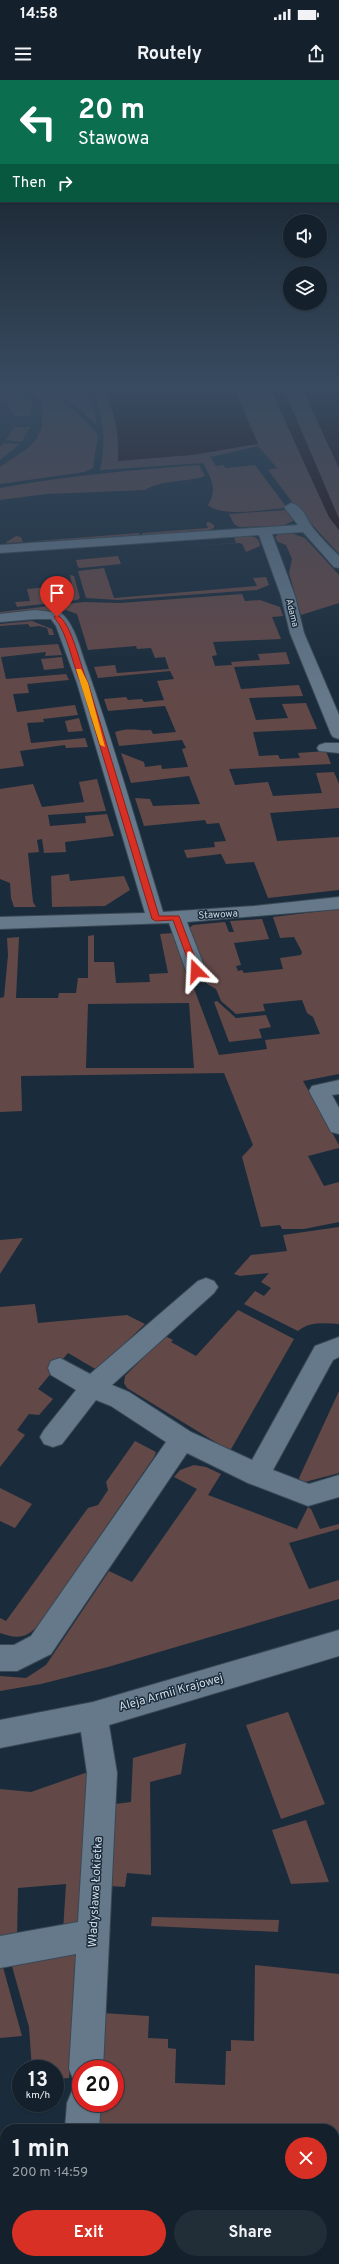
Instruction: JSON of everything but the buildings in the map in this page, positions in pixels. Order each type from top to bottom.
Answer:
[{"type":"street","points":[[291,507],[300,516],[306,528],[339,564]]},
{"type":"street","points":[[0,549],[306,528]]},
{"type":"street","name":"Adama","points":[[264,531],[288,596],[297,633],[339,734]]},
{"type":"street","points":[[0,618],[43,615],[57,617],[64,624],[78,669],[85,683],[156,919]]},
{"type":"street","name":"Stawowa","points":[[0,923],[156,919],[265,912],[339,903]]},
{"type":"street","points":[[176,917],[196,971]]},
{"type":"street","points":[[339,1087],[319,1091],[339,1127]]},
{"type":"street","points":[[53,1437],[92,1387],[206,1287]]},
{"type":"street","points":[[257,1475],[324,1353],[339,1347]]},
{"type":"street","points":[[60,1368],[92,1387],[120,1400],[182,1439],[257,1475],[308,1495],[339,1486]]},
{"type":"street","points":[[0,1658],[17,1658],[41,1645],[182,1439]]},
{"type":"street","name":"Aleja Armii Krajowej","points":[[0,1734],[93,1716],[339,1643]]},
{"type":"street","name":"Władysława Łokietka","points":[[87,2060],[102,1773],[93,1716]]},
{"type":"street","points":[[0,1952],[94,1935]]},
{"type":"street","points":[[82,2124],[83,2112]]},
{"type":"shaded area","points":[[0,492],[97,492],[46,494],[0,500]]},
{"type":"shaded area","points":[[213,492],[275,492],[287,508],[246,512],[224,511],[215,509],[208,505]]},
{"type":"shaded area","points":[[285,492],[318,492],[329,517],[339,530],[339,554],[296,507]]},
{"type":"shaded area","points":[[318,492],[327,492],[339,519],[339,530],[329,517]]},
{"type":"shaded area","points":[[327,492],[339,492],[339,519]]},
{"type":"shaded area","points":[[286,510],[293,517],[293,521],[282,526],[239,527],[234,524],[229,514]]},
{"type":"shaded area","points":[[209,522],[214,525],[214,528],[208,531],[143,536],[142,533],[208,528],[206,523]]},
{"type":"shaded area","points":[[139,533],[140,536],[5,543],[16,536],[21,537],[23,542]]},
{"type":"shaded area","points":[[291,533],[305,538],[339,575],[339,603],[301,615],[289,573],[292,559],[286,545],[278,542],[275,537],[279,534]]},
{"type":"shaded area","points":[[243,536],[257,538],[260,546],[246,552],[240,543],[156,548],[236,543],[234,537]]},
{"type":"shaded area","points":[[118,556],[121,564],[80,568],[78,567],[76,560]]},
{"type":"shaded area","points":[[104,568],[114,598],[257,586],[253,578],[266,577],[269,585],[257,590],[118,600],[86,598],[78,571]]},
{"type":"shaded area","points":[[70,575],[74,576],[80,598],[77,600],[17,607],[15,602],[30,601],[27,589],[72,585]]},
{"type":"shaded area","points":[[242,594],[245,601],[260,600],[280,607],[283,616],[272,617],[281,639],[213,642],[217,655],[212,656],[215,666],[232,665],[231,662],[260,660],[258,654],[286,652],[290,664],[234,667],[241,689],[299,685],[303,696],[249,698],[256,720],[288,718],[282,704],[306,703],[317,729],[253,732],[259,756],[278,755],[280,759],[300,758],[298,753],[326,751],[331,764],[229,769],[235,785],[268,782],[273,796],[322,793],[316,773],[334,772],[339,784],[339,808],[270,813],[277,841],[339,837],[339,890],[268,898],[254,862],[226,864],[221,854],[187,858],[184,850],[215,847],[214,842],[226,841],[219,823],[207,824],[205,820],[144,826],[135,798],[150,799],[153,806],[200,804],[189,776],[131,783],[121,753],[144,762],[145,767],[161,765],[162,769],[188,767],[182,749],[186,748],[182,740],[119,746],[115,732],[129,729],[151,730],[153,734],[176,732],[165,706],[108,711],[104,699],[126,697],[128,700],[142,699],[144,702],[164,700],[157,681],[174,679],[170,671],[98,678],[94,667],[115,665],[117,673],[169,669],[165,657],[155,658],[151,648],[137,649],[136,646],[88,650],[77,614],[66,610],[59,613],[54,612],[0,616],[0,612],[84,602],[120,603]]},
{"type":"shaded area","points":[[32,621],[52,629],[54,635],[49,635],[47,628],[39,626],[30,627],[28,624],[0,626],[0,624]]},
{"type":"shaded area","points":[[58,644],[62,655],[45,656],[46,652],[1,657],[6,679],[66,674],[69,680],[27,684],[29,693],[13,694],[17,712],[75,705],[78,715],[43,719],[44,722],[27,723],[31,743],[85,738],[88,747],[66,748],[65,745],[20,751],[24,766],[0,769],[0,648]]},
{"type":"shaded area","points":[[62,657],[64,668],[44,670],[41,659]]},
{"type":"shaded area","points":[[79,718],[83,731],[68,732],[65,721]]},
{"type":"shaded area","points":[[97,779],[106,811],[48,815],[50,826],[86,823],[85,816],[107,814],[114,836],[65,842],[66,852],[44,853],[42,839],[37,840],[39,852],[28,853],[33,902],[36,907],[14,907],[11,898],[10,883],[0,879],[0,789],[33,784],[42,807],[84,802],[79,782]]},
{"type":"shaded area","points":[[69,874],[70,881],[124,876],[130,890],[105,906],[52,907],[51,876]]},
{"type":"shaded area","points":[[339,909],[339,1074],[303,1081],[339,1145],[339,1148],[308,1156],[324,1186],[339,1182],[339,1222],[304,1229],[282,1229],[280,1225],[261,1227],[242,1157],[253,1145],[224,1073],[21,1076],[22,1111],[0,1112],[0,998],[4,997],[8,955],[7,938],[19,937],[16,998],[58,998],[59,993],[76,993],[78,978],[88,978],[88,936],[94,935],[94,962],[114,962],[116,983],[150,982],[149,974],[168,973],[160,934],[173,933],[219,1055],[267,1049],[265,1040],[320,1034],[313,1017],[307,1013],[302,1000],[263,1004],[265,1011],[236,1014],[221,1001],[216,989],[207,984],[188,929],[193,925],[225,922],[229,932],[234,932],[230,921],[262,919],[269,939],[234,943],[241,965],[236,966],[238,971],[242,970],[244,973],[283,969],[280,958],[301,955],[302,952],[294,937],[280,938],[273,917]],"holes":[[[189,1003],[194,1068],[86,1068],[88,1004]]]},
{"type":"shaded area","points":[[217,1001],[236,1018],[266,1015],[271,1027],[259,1029],[262,1038],[229,1042],[214,1002]]},
{"type":"shaded area","points":[[339,1227],[339,1324],[312,1324],[298,1331],[244,1304],[255,1291],[264,1296],[271,1288],[261,1282],[269,1273],[240,1276],[234,1274],[251,1255],[287,1251],[283,1235]]},
{"type":"shaded area","points":[[23,1238],[0,1274],[0,1240]]},
{"type":"shaded area","points":[[35,1304],[38,1323],[127,1315],[145,1324],[97,1370],[68,1353],[38,1389],[53,1399],[39,1415],[29,1414],[17,1430],[25,1435],[0,1467],[0,1307]]},
{"type":"shaded area","points":[[238,1310],[294,1339],[230,1451],[127,1388],[124,1383],[125,1376],[165,1336],[173,1340],[171,1342],[196,1356]]},
{"type":"shaded area","points":[[339,1391],[339,1473],[301,1483],[299,1478]]},
{"type":"shaded area","points":[[135,1441],[156,1452],[154,1457],[39,1624],[35,1629],[26,1635],[17,1637],[0,1633],[0,1618],[6,1621],[88,1508],[98,1505],[108,1490],[106,1482]]},
{"type":"shaded area","points":[[194,1465],[206,1467],[221,1474],[208,1495],[297,1529],[308,1507],[311,1509],[320,1529],[339,1524],[339,1529],[289,1543],[309,1589],[339,1580],[339,1599],[108,1667],[41,1684],[0,1691],[0,1676],[26,1678],[46,1665],[109,1571],[132,1582],[197,1489],[174,1477],[180,1470]]},
{"type":"shaded area","points":[[0,1488],[32,1504],[15,1528],[0,1521]]},
{"type":"shaded area","points":[[288,1712],[325,1804],[281,1819],[246,1725]]},
{"type":"shaded area","points":[[186,1743],[181,1774],[150,1782],[151,1875],[127,1873],[125,1887],[110,1886],[115,1804],[131,1802],[133,1758]]},
{"type":"shaded area","points":[[88,1772],[81,1928],[63,1931],[66,1884],[18,1888],[17,1938],[0,1941],[0,1789],[31,1792]]},
{"type":"shaded area","points":[[306,1820],[329,1882],[291,1884],[272,1830]]},
{"type":"shaded area","points":[[152,1917],[279,1920],[278,1932],[151,1926]]},
{"type":"shaded area","points":[[79,1946],[69,2078],[64,2078],[64,2060],[31,2060],[29,2027],[10,1959]]},
{"type":"shaded area","points":[[1,1960],[22,2036],[0,2038]]},
{"type":"shaded area","points":[[255,1965],[339,1974],[339,2124],[96,2124],[97,2112],[124,2112],[124,2060],[100,2060],[103,2013],[149,2016],[148,2038],[168,2039],[168,2048],[176,2049],[175,2083],[225,2085],[226,2051],[231,2051],[231,2040],[254,2041]]},
{"type":"slow traffic","points":[[79,670],[85,683],[103,745]]},
{"type":"route","points":[[57,617],[64,624],[74,658],[85,683],[101,741],[156,919],[176,917],[196,971]]}]
